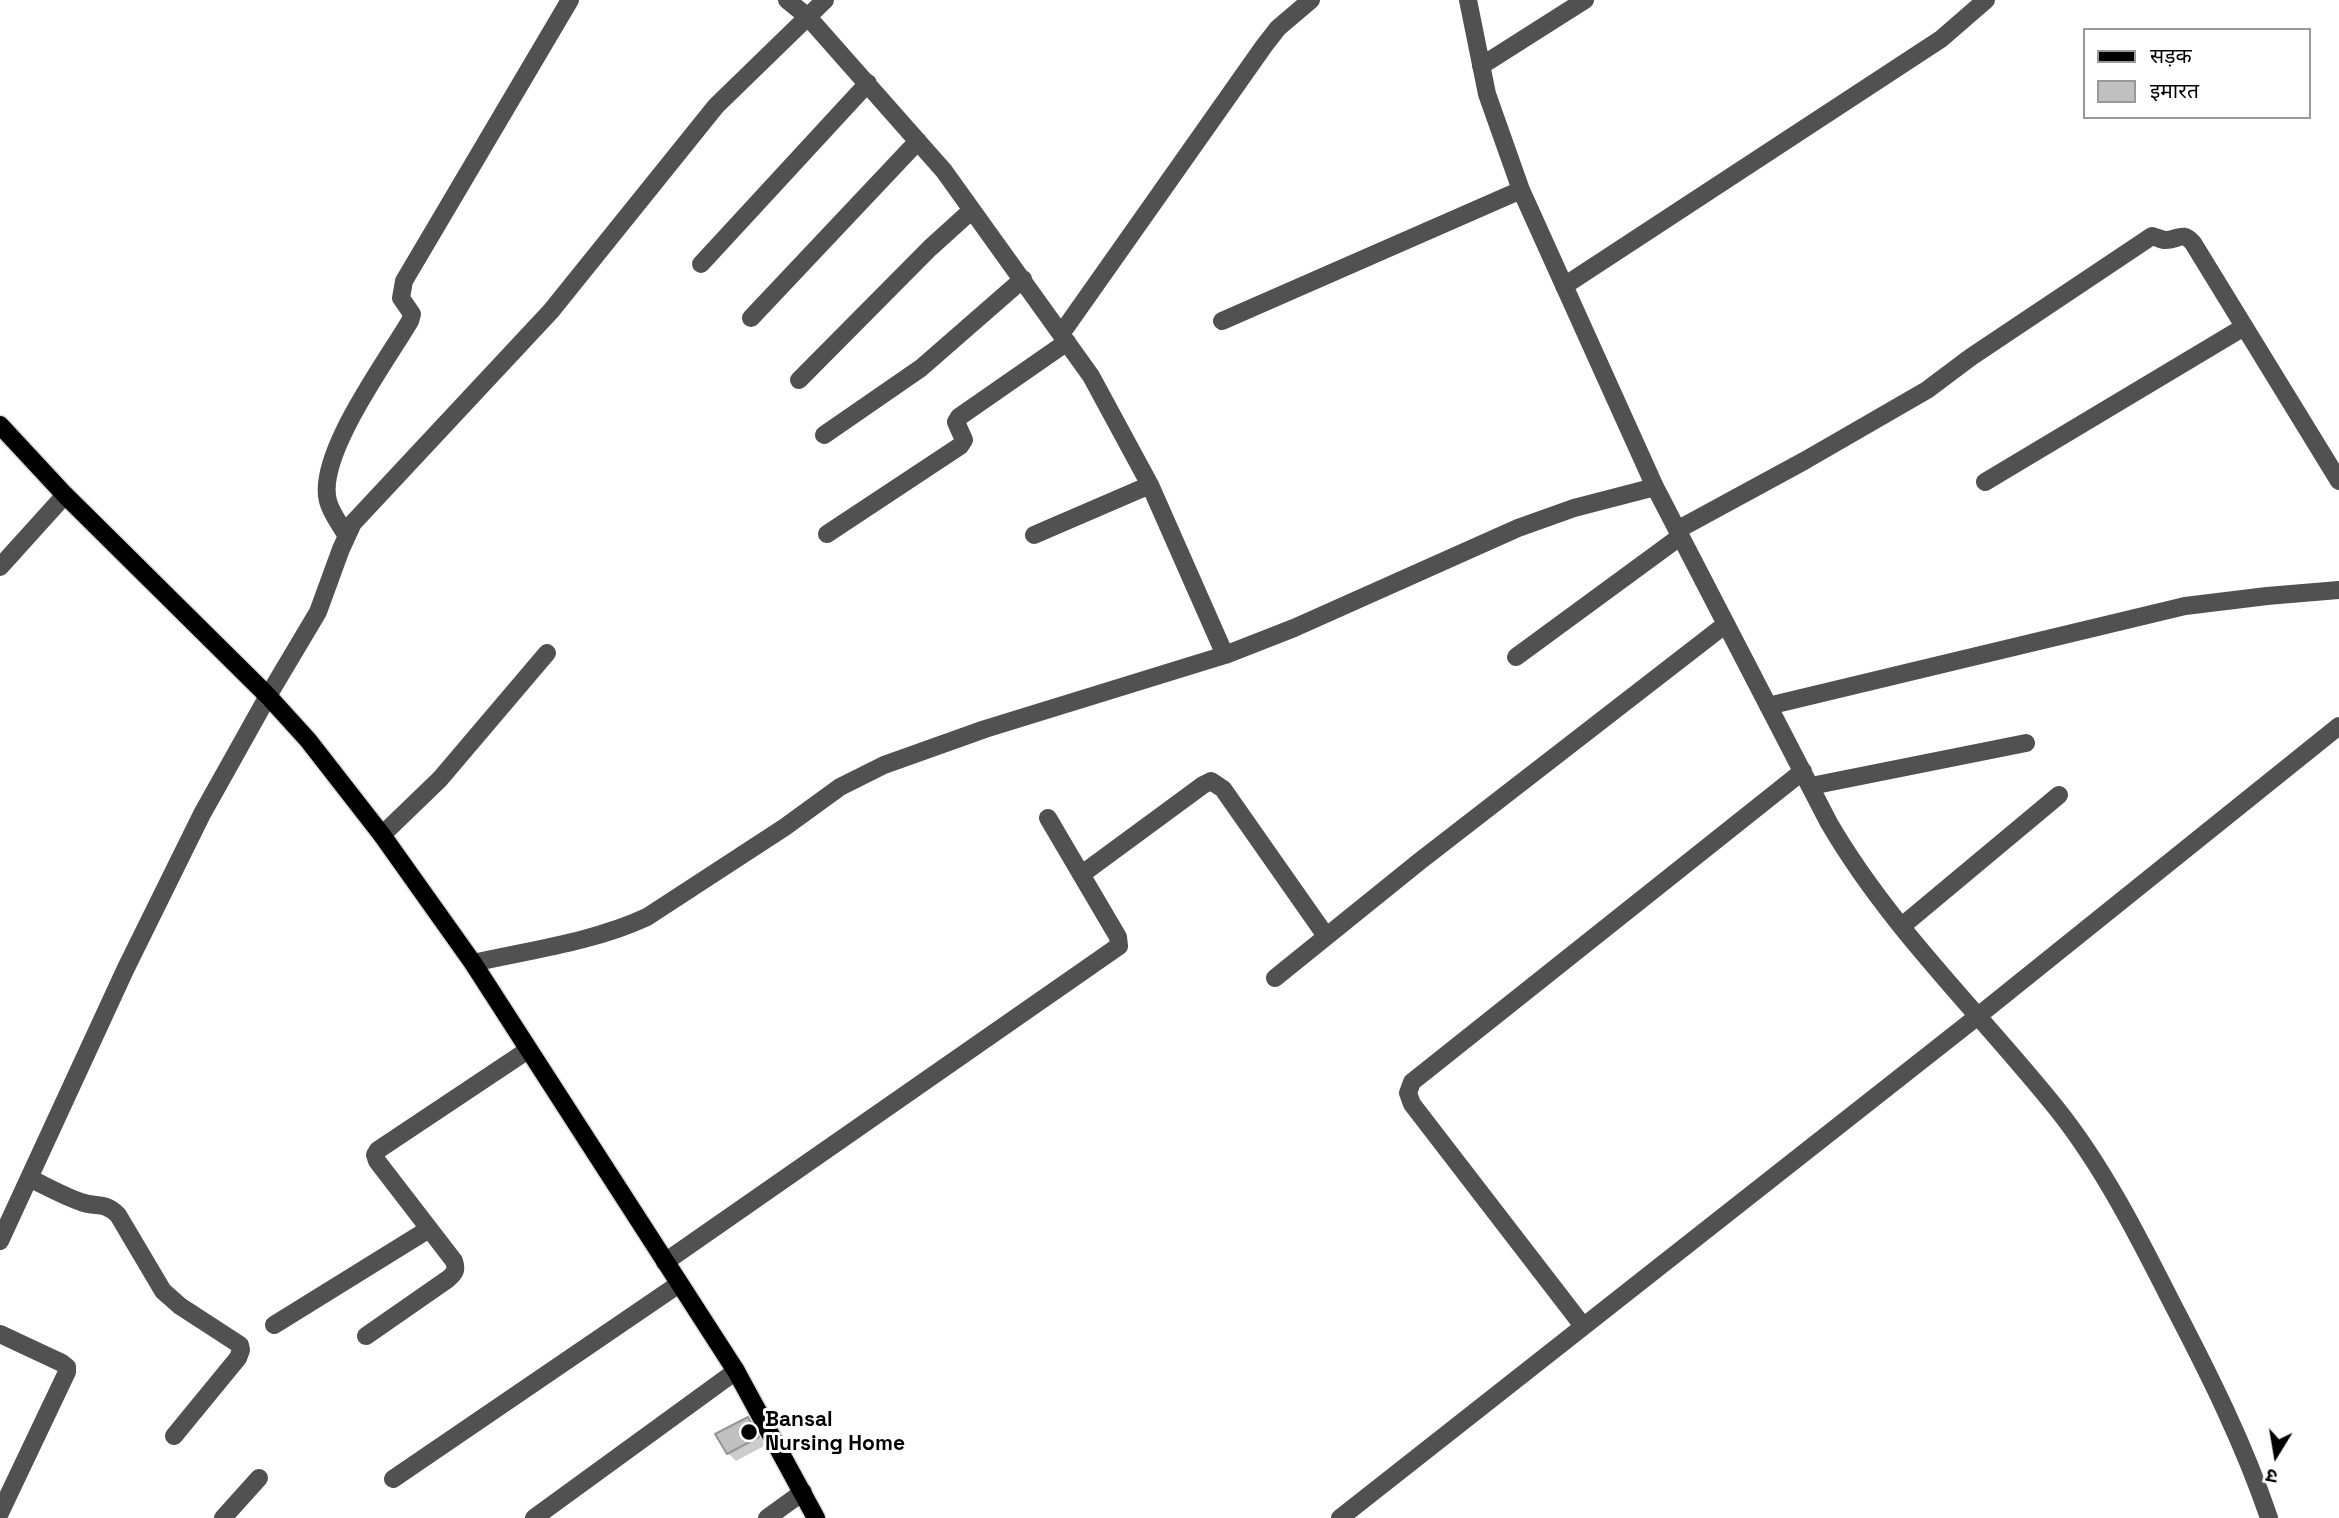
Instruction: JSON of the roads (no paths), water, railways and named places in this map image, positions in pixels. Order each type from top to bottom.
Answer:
[{"type":"main road","points":[[0,425],[65,495],[268,696],[323,758],[382,835],[473,963],[736,1371],[816,1518]]},
{"type":"street","points":[[346,535],[328,502],[328,469],[342,434],[410,321],[412,314],[401,298],[404,281],[570,0]]},
{"type":"street","points":[[788,0],[808,17],[918,141],[972,209],[1091,376],[1150,485],[1225,655]]},
{"type":"street","points":[[0,1241],[126,968],[202,814],[318,612],[346,535],[365,509],[551,311],[716,106],[825,0]]},
{"type":"street","points":[[827,534],[960,446],[964,440],[956,422],[959,416],[1064,338],[1264,46],[1295,12],[1311,0]]},
{"type":"street","points":[[1468,0],[1488,94],[1521,190],[1655,487],[1768,706],[1852,861],[1902,926],[2058,1111],[2134,1228],[2235,1429],[2269,1518]]},
{"type":"street","points":[[1481,66],[1585,0]]},
{"type":"street","points":[[1564,285],[1941,39],[1986,0]]},
{"type":"street","points":[[701,264],[868,83]]},
{"type":"street","points":[[751,318],[918,141]]},
{"type":"street","points":[[1222,321],[1521,190]]},
{"type":"street","points":[[799,380],[972,209]]},
{"type":"street","points":[[1516,657],[1679,533],[1927,390],[2148,237],[2155,236],[2166,240],[2183,236],[2190,239],[2339,481]]},
{"type":"street","points":[[824,435],[921,368],[1023,279]]},
{"type":"street","points":[[1985,482],[2244,327]]},
{"type":"street","points":[[1034,535],[1150,485]]},
{"type":"street","points":[[473,963],[595,936],[647,917],[785,827],[840,787],[884,765],[985,729],[1225,655],[1294,628],[1518,528],[1574,508],[1655,487]]},
{"type":"street","points":[[0,567],[65,495]]},
{"type":"street","points":[[1768,706],[2185,606],[2339,590]]},
{"type":"street","points":[[1275,978],[1420,861],[1726,624]]},
{"type":"street","points":[[382,835],[440,779],[547,653]]},
{"type":"street","points":[[1340,1518],[1978,1016],[2339,726]]},
{"type":"street","points":[[1583,1326],[1412,1104],[1408,1093],[1412,1083],[1807,779],[2026,743]]},
{"type":"street","points":[[1082,874],[1212,781],[1223,789],[1326,936]]},
{"type":"street","points":[[1902,926],[2059,795]]},
{"type":"street","points":[[665,1262],[1119,946],[1118,937],[1048,818]]},
{"type":"street","points":[[366,1336],[454,1274],[456,1268],[454,1261],[377,1161],[378,1150],[528,1050]]},
{"type":"street","points":[[29,1178],[81,1202],[106,1205],[118,1215],[163,1291],[180,1306],[240,1345],[238,1358],[174,1437]]},
{"type":"street","points":[[274,1325],[429,1229]]},
{"type":"street","points":[[393,1479],[679,1284]]},
{"type":"street","points":[[0,1334],[62,1363],[67,1372],[0,1513]]},
{"type":"street","points":[[534,1518],[736,1371]]},
{"type":"street","points":[[223,1518],[259,1478]]},
{"type":"street","points":[[767,1518],[803,1492]]},
{"type":"place","name":"Bansal Nursing Home","points":[[749,1432]]}]
